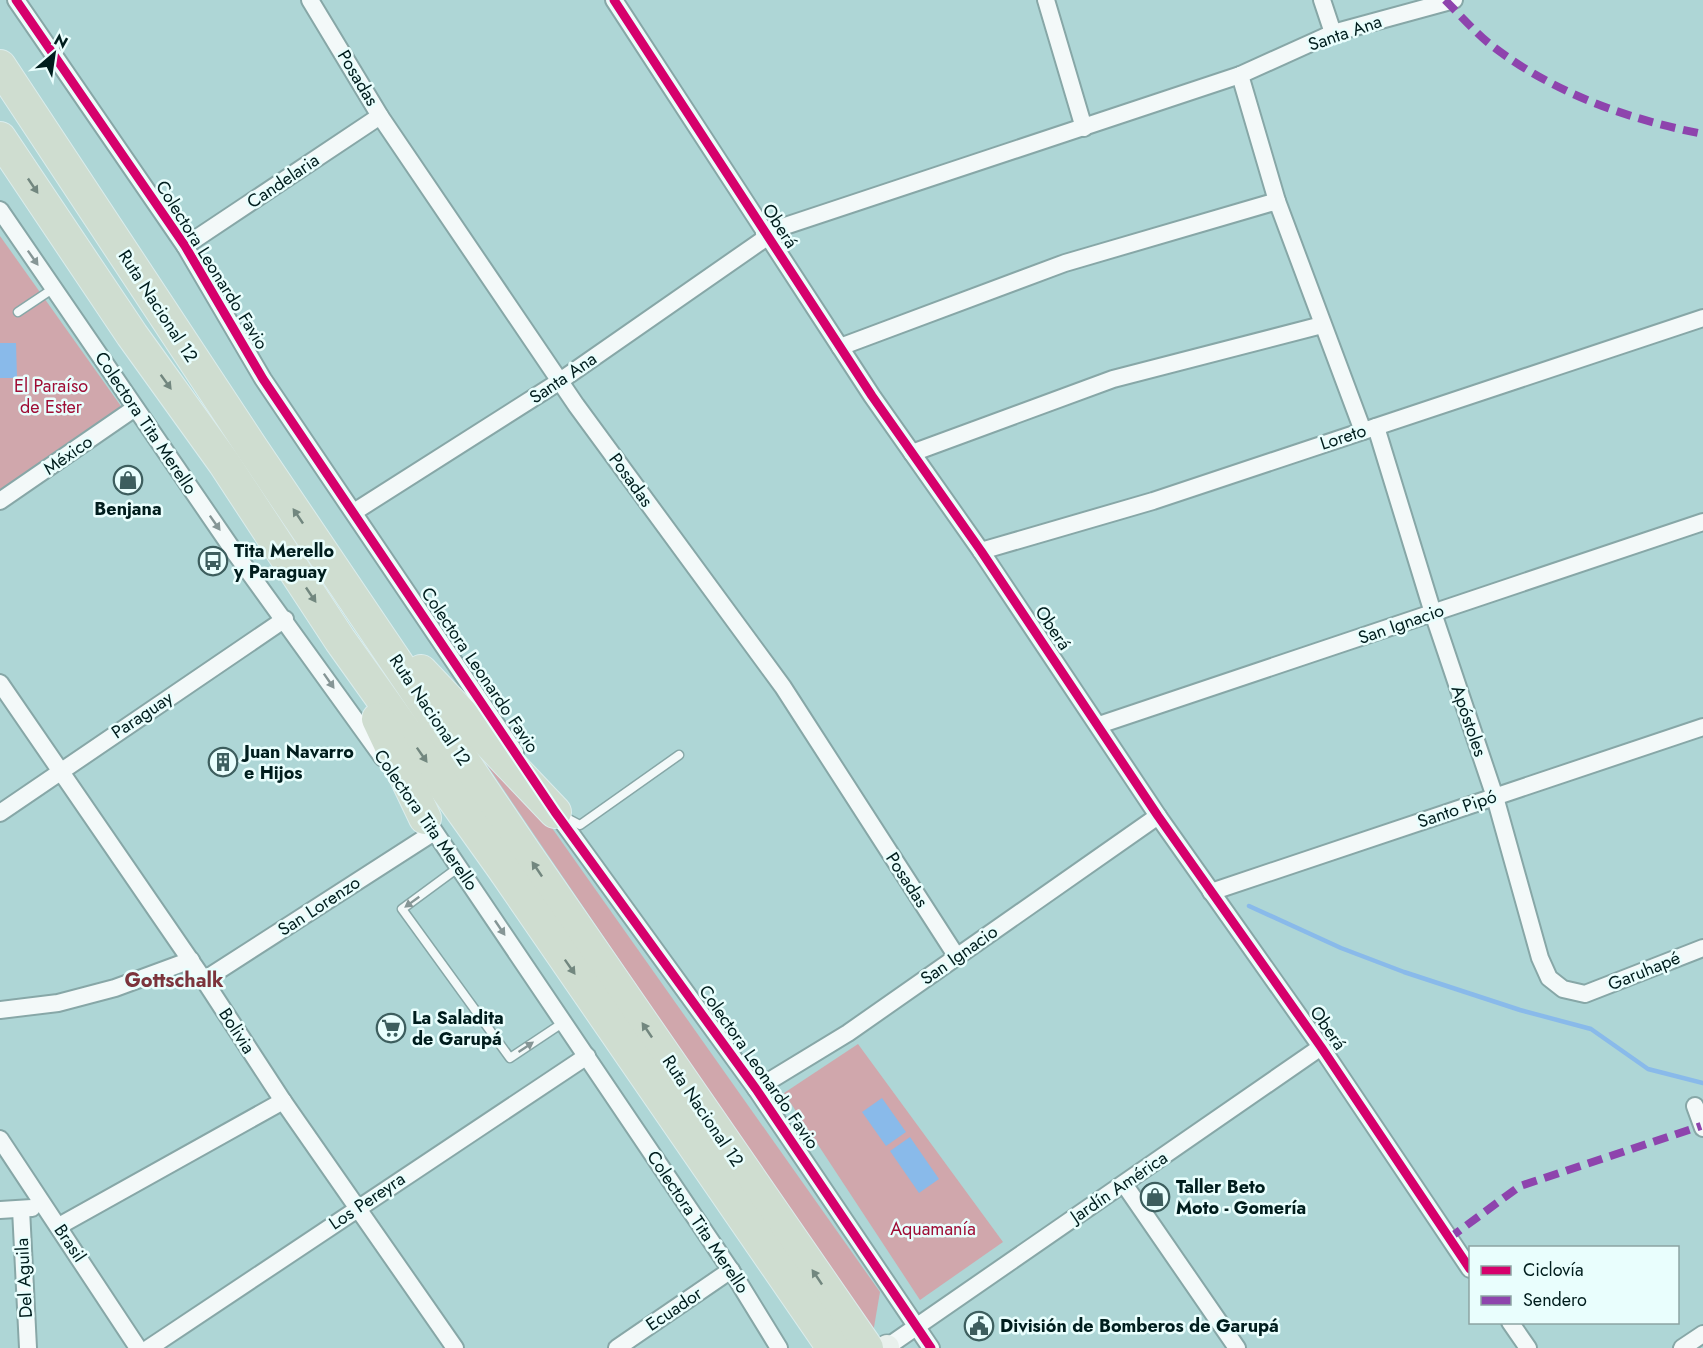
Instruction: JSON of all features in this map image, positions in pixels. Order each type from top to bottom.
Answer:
[{"type":"highway","name":"Ruta Nacional 12","points":[[0,66],[252,448],[859,1343]]},
{"type":"highway","name":"Ruta Nacional 12","points":[[0,138],[132,335],[224,463],[340,640],[502,867],[859,1343]]},
{"type":"highway","points":[[360,606],[555,812]]},
{"type":"highway","points":[[340,640],[430,825]]},
{"type":"street","name":"Colectora Leonardo Favio","points":[[16,0],[185,246],[263,379],[555,812],[756,1089],[931,1348]]},
{"type":"street","name":"Posadas","points":[[310,0],[380,116],[560,381],[783,687],[957,957]]},
{"type":"street","name":"Oberá","points":[[614,0],[840,347],[1099,725],[1158,816],[1321,1047],[1469,1268]]},
{"type":"street","points":[[1046,0],[1084,128]]},
{"type":"street","points":[[1322,0],[1333,33]]},
{"type":"street","name":"Santa Ana","points":[[354,512],[560,381],[765,235],[1240,75],[1333,33],[1454,0]]},
{"type":"street","name":"Apóstoles","points":[[1240,75],[1277,201],[1322,324],[1369,429],[1495,796],[1540,958],[1549,978],[1563,989],[1585,994]]},
{"type":"street","name":"Candelaria","points":[[185,246],[380,116]]},
{"type":"street","points":[[840,347],[1065,263],[1277,201]]},
{"type":"street","name":"Colectora Tita Merello","points":[[0,210],[233,550],[285,618],[459,867],[731,1270],[779,1348]]},
{"type":"street","name":"Loreto","points":[[981,551],[1153,501],[1703,318]]},
{"type":"street","points":[[912,453],[1113,379],[1322,324]]},
{"type":"street","name":"México","points":[[0,501],[135,408]]},
{"type":"street","name":"San Ignacio","points":[[1099,725],[1703,522]]},
{"type":"street","name":"Paraguay","points":[[0,813],[285,618]]},
{"type":"street","name":"Bolivia","points":[[0,683],[191,960],[283,1101],[455,1348]]},
{"type":"street","name":"Santo Pipó","points":[[1211,892],[1703,727]]},
{"type":"street","name":"San Ignacio","points":[[756,1089],[848,1033],[1158,816]]},
{"type":"street","name":"San Lorenzo","points":[[204,980],[430,825]]},
{"type":"street","name":"Garuhapé","points":[[1585,994],[1703,948]]},
{"type":"street","points":[[0,1010],[57,1003],[92,994],[191,960]]},
{"type":"street","name":"Jardín América","points":[[859,1343],[916,1326],[1321,1047]]},
{"type":"street","name":"Los Pereyra","points":[[149,1348],[357,1207],[587,1056]]},
{"type":"street","points":[[59,1226],[283,1101]]},
{"type":"street","points":[[1695,1106],[1703,1128]]},
{"type":"street","name":"Brasil","points":[[0,1139],[138,1348]]},
{"type":"street","points":[[1124,1184],[1237,1348]]},
{"type":"street","points":[[0,1210],[45,1208]]},
{"type":"street","name":"Del Aguila","points":[[21,1209],[28,1348]]},
{"type":"street","name":"Ecuador","points":[[617,1348],[731,1270]]},
{"type":"street","points":[[1511,1324],[1528,1348]]},
{"type":"street","points":[[1682,1348],[1703,1334]]},
{"type":"lane","points":[[18,312],[54,288]]},
{"type":"lane","points":[[555,812],[580,825],[621,793],[679,755]]},
{"type":"lane","points":[[459,867],[402,909],[510,1058],[564,1022]]},
{"type":"green space","name":"El Paraíso de Ester","points":[[0,236],[123,409],[0,496]]},
{"type":"green space","points":[[470,740],[523,787],[880,1292],[873,1333]]},
{"type":"green space","name":"Aquamanía","points":[[858,1044],[1003,1242],[920,1300],[784,1093]]},
{"type":"water","points":[[0,343],[16,343],[17,378],[0,378]]},
{"type":"water","points":[[882,1098],[906,1132],[886,1146],[862,1112]]},
{"type":"water","points":[[910,1137],[939,1179],[919,1193],[890,1151]]},
{"type":"waterway","points":[[1249,906],[1341,948],[1404,972],[1520,1010],[1591,1029],[1648,1069],[1703,1083]]},
{"type":"marked path","points":[[1445,0],[1491,45],[1515,62],[1565,90],[1647,121],[1703,134]]},
{"type":"marked path","points":[[1448,1239],[1520,1186],[1701,1126]]},
{"type":"cycle path","points":[[16,0],[185,246],[263,379],[555,812],[756,1089],[931,1348]]},
{"type":"cycle path","points":[[614,0],[872,396],[981,551],[1158,816],[1321,1047],[1469,1268]]},
{"type":"place","name":"Benjana","points":[[128,480]]},
{"type":"place","name":"Tita Merello y Paraguay","points":[[213,561]]},
{"type":"place","name":"Juan Navarro e Hijos","points":[[223,762]]},
{"type":"place","name":"La Saladita de Garupá","points":[[391,1028]]},
{"type":"place","name":"Taller Beto Moto - Gomería","points":[[1155,1197]]},
{"type":"place","name":"División de Bomberos de Garupá","points":[[979,1326]]},
{"type":"district","name":"Gottschalk","points":[[174,980]]}]
